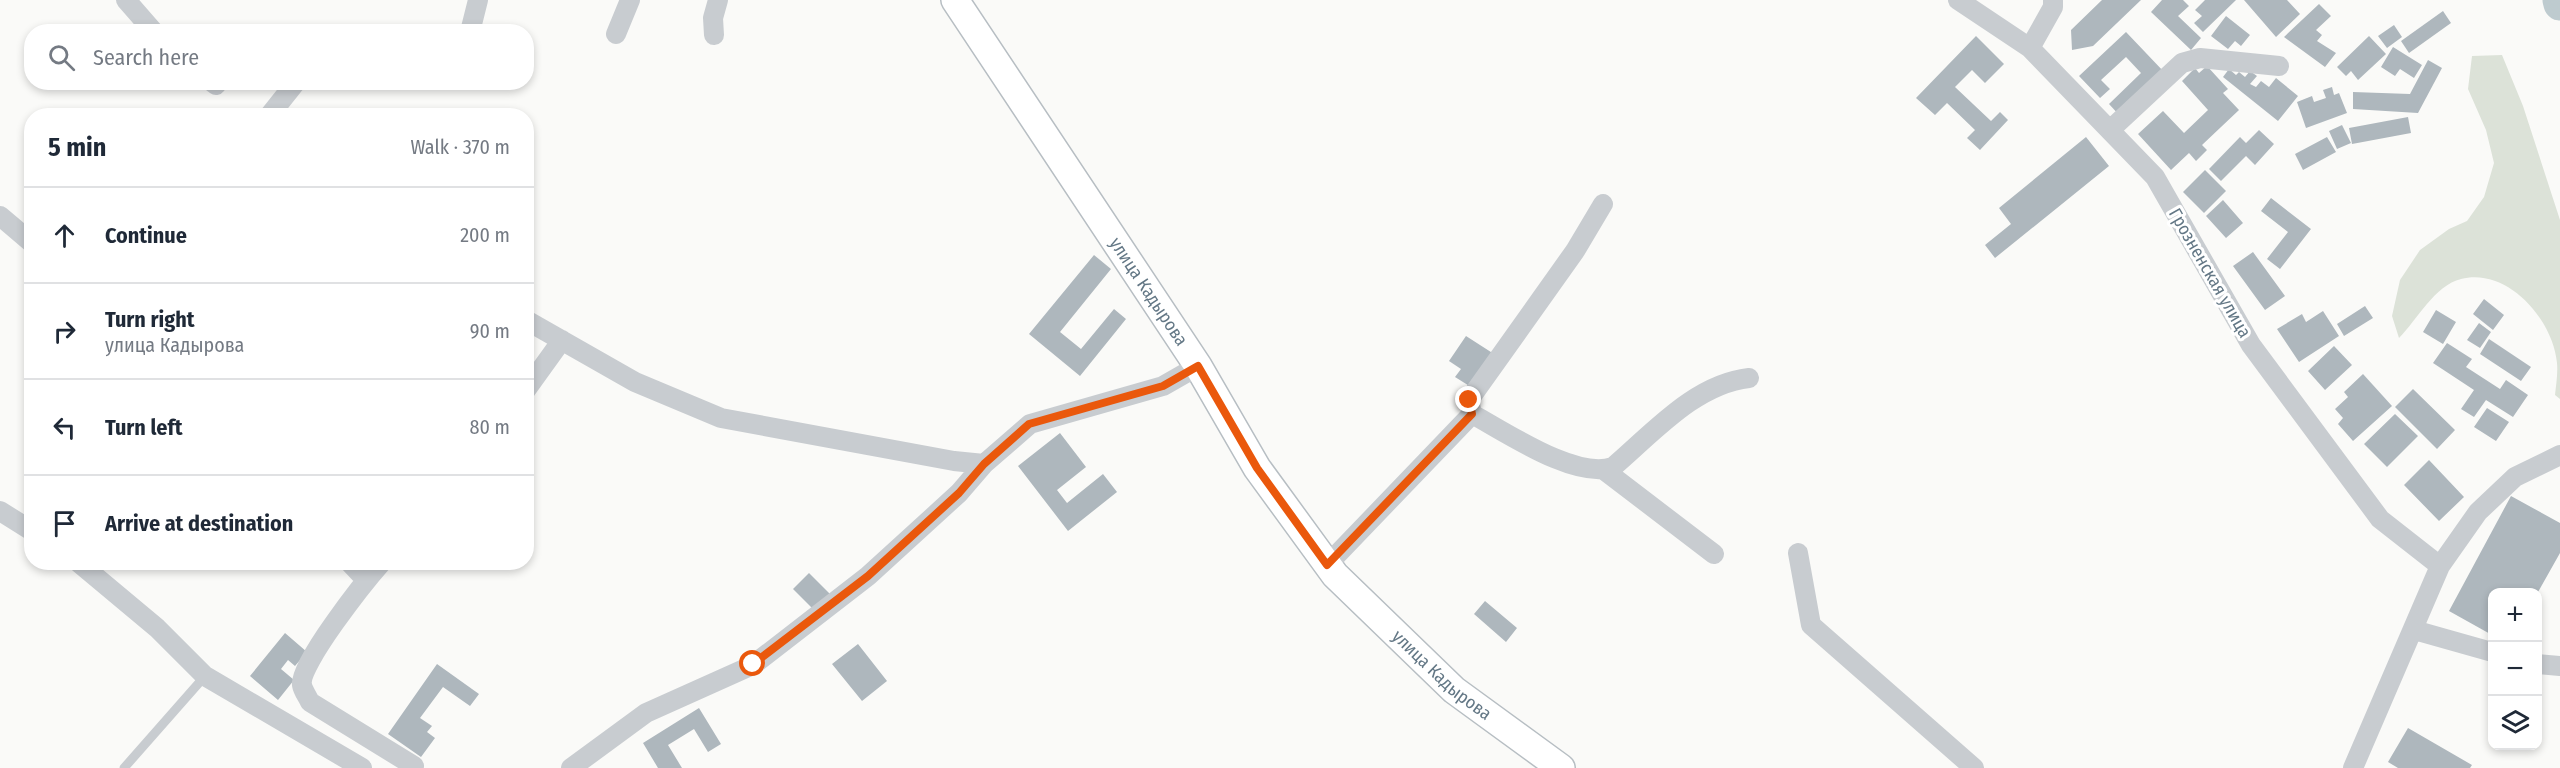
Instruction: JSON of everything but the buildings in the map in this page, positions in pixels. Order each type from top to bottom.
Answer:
[{"type":"street","points":[[126,0],[147,24]]},
{"type":"street","points":[[472,24],[478,0]]},
{"type":"street","points":[[616,34],[630,0]]},
{"type":"street","points":[[714,35],[713,18],[718,0]]},
{"type":"street","name":"улица Кадырова","points":[[955,0],[1198,366],[1257,468],[1327,565],[1454,690],[1561,768]]},
{"type":"street","name":"Грозненская улица","points":[[1958,0],[2030,48],[2155,177],[2251,345],[2380,519],[2440,566]]},
{"type":"street","points":[[2030,48],[2053,7],[2053,0]]},
{"type":"street","points":[[2110,130],[2182,63],[2200,58],[2279,66]]},
{"type":"street","points":[[275,108],[290,90]]},
{"type":"street","points":[[1472,414],[1469,400],[1575,251],[1603,204]]},
{"type":"street","points":[[0,216],[24,236]]},
{"type":"street","points":[[534,324],[635,382],[721,418],[954,461],[984,464]]},
{"type":"street","points":[[534,379],[562,340]]},
{"type":"street","points":[[571,768],[646,713],[753,664],[868,576],[959,493],[984,464],[1029,424],[1163,386],[1198,366]]},
{"type":"street","points":[[1472,414],[1574,467],[1604,470],[1613,467],[1684,406],[1728,380],[1749,378]]},
{"type":"street","points":[[1327,565],[1472,414]]},
{"type":"street","points":[[2353,768],[2440,566],[2478,512],[2515,477],[2560,455]]},
{"type":"street","points":[[1604,470],[1714,554]]},
{"type":"street","points":[[0,511],[24,526]]},
{"type":"street","points":[[1798,553],[1811,625],[1974,768]]},
{"type":"street","points":[[88,570],[157,628],[205,676],[362,768]]},
{"type":"street","points":[[357,570],[366,580]]},
{"type":"street","points":[[375,570],[305,667],[302,685],[310,702],[412,767]]},
{"type":"street","points":[[2414,630],[2488,651]]},
{"type":"street","points":[[2542,664],[2560,666]]},
{"type":"lane","points":[[124,768],[205,676]]},
{"type":"shaded area","points":[[2502,55],[2523,106],[2560,220],[2560,399],[2555,395],[2557,363],[2547,330],[2525,300],[2511,289],[2495,281],[2478,277],[2461,279],[2443,288],[2399,338],[2392,316],[2400,280],[2420,250],[2449,229],[2467,221],[2484,197],[2494,163],[2486,130],[2468,89],[2472,56]]},
{"type":"waterway","points":[[2559,0],[2560,4]]},
{"type":"route","points":[[753,664],[868,576],[959,493],[984,464],[1029,424],[1163,386],[1198,366],[1257,468],[1327,565],[1425,466],[1472,414],[1469,400]]}]
